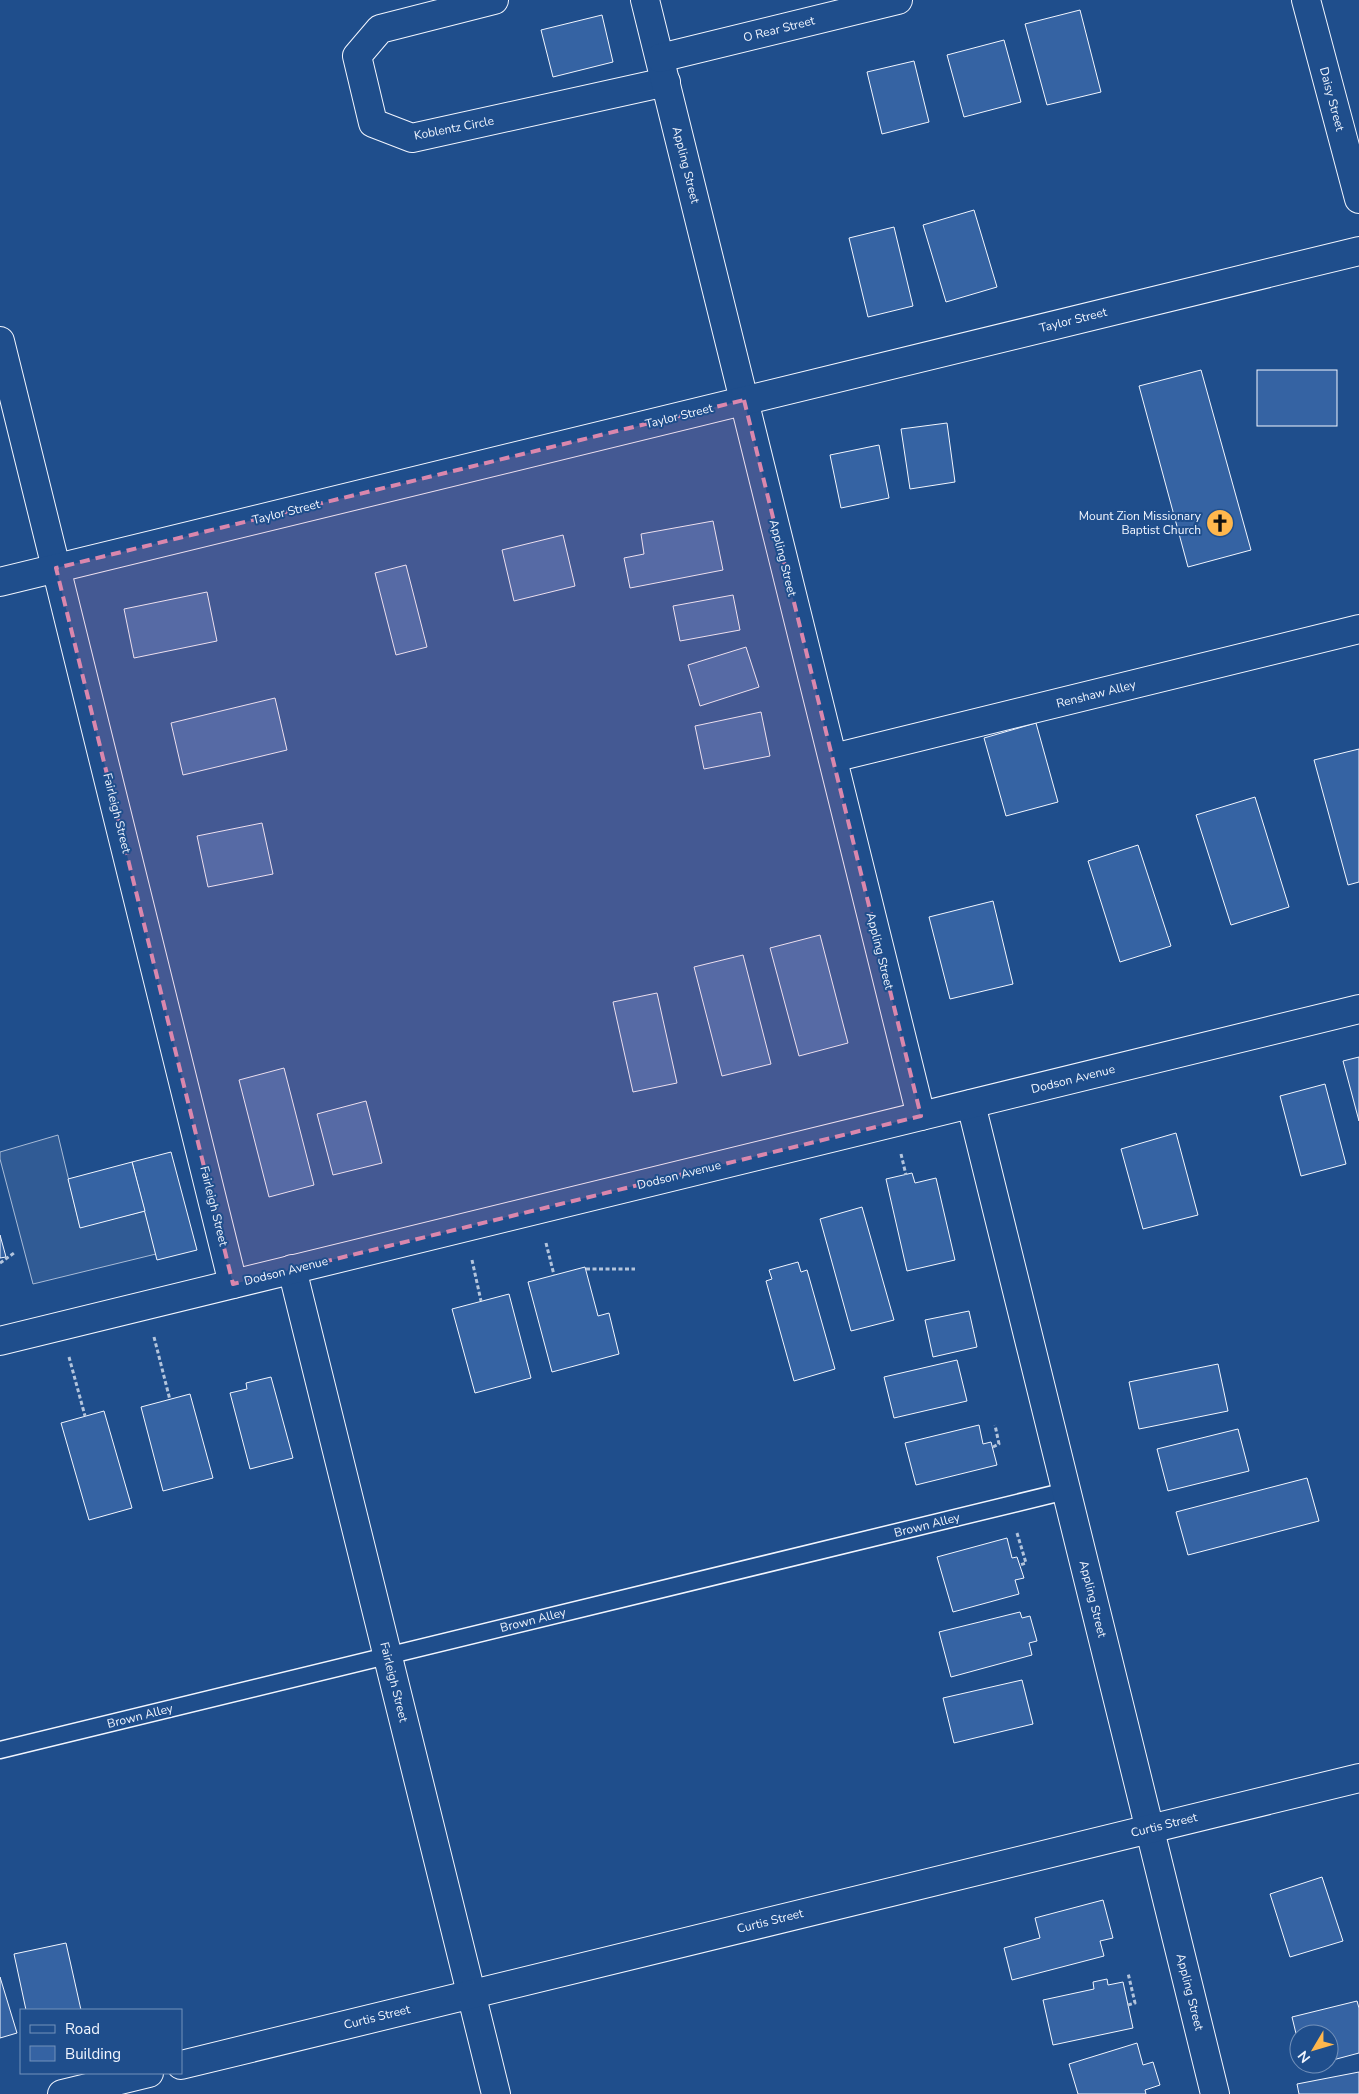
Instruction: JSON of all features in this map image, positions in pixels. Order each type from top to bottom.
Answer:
[{"type":"street","name":"Koblentz Circle","points":[[494,0],[380,29],[357,56],[373,123],[412,138],[663,70]]},
{"type":"street","name":"Appling Street","points":[[645,0],[921,1116]]},
{"type":"street","name":"O Rear Street","points":[[663,70],[898,0]]},
{"type":"street","name":"Daisy Street","points":[[1306,0],[1359,198]]},
{"type":"street","name":"Taylor Street","points":[[0,582],[1359,251]]},
{"type":"street","name":"Fairleigh Street","points":[[0,341],[233,1284]]},
{"type":"street","name":"Renshaw Alley","points":[[833,758],[1359,630]]},
{"type":"street","name":"Dodson Avenue","points":[[0,1341],[1359,1009]]},
{"type":"street","name":"Appling Street","points":[[971,1104],[1216,2094]]},
{"type":"street","name":"Fairleigh Street","points":[[292,1269],[496,2094]]},
{"type":"street","name":"Curtis Street","points":[[182,2065],[1359,1778]]},
{"type":"street","points":[[62,2094],[145,2074]]},
{"type":"lane","name":"Brown Alley","points":[[0,1750],[1066,1490]]},
{"type":"path","points":[[899,1149],[906,1175]]},
{"type":"path","points":[[546,1243],[554,1275]]},
{"type":"path","points":[[0,1264],[14,1253]]},
{"type":"path","points":[[472,1260],[481,1301]]},
{"type":"path","points":[[586,1270],[635,1269]]},
{"type":"path","points":[[152,1333],[170,1400]]},
{"type":"path","points":[[68,1354],[85,1416]]},
{"type":"path","points":[[993,1446],[999,1444],[994,1425]]},
{"type":"path","points":[[1017,1533],[1026,1563],[1020,1565]]},
{"type":"path","points":[[1128,1973],[1135,2003],[1128,2005]]},
{"type":"highlighted area","points":[[744,400],[921,1116],[233,1284],[56,568]]},
{"type":"shaded area","points":[[58,1135],[80,1227],[145,1211],[156,1254],[33,1284],[0,1159],[0,1152]]},
{"type":"building","points":[[1080,10],[1101,92],[1047,105],[1025,24]]},
{"type":"building","points":[[602,15],[613,62],[553,77],[541,30]]},
{"type":"building","points":[[1004,40],[1021,102],[964,117],[947,55]]},
{"type":"building","points":[[914,61],[929,122],[882,134],[867,72]]},
{"type":"building","points":[[974,210],[997,287],[946,302],[923,225]]},
{"type":"building","points":[[894,227],[913,306],[868,317],[849,238]]},
{"type":"building","points":[[1201,370],[1251,550],[1188,567],[1139,386]]},
{"type":"building","points":[[1257,370],[1337,370],[1337,426],[1257,426]]},
{"type":"building","points":[[947,423],[955,482],[910,489],[901,429]]},
{"type":"building","points":[[879,445],[889,498],[841,508],[830,455]]},
{"type":"building","points":[[713,521],[723,570],[630,588],[624,558],[644,554],[641,534]]},
{"type":"building","points":[[563,535],[575,586],[514,601],[502,550]]},
{"type":"building","points":[[406,565],[427,647],[396,655],[375,573]]},
{"type":"building","points":[[207,592],[217,641],[134,658],[124,609]]},
{"type":"building","points":[[733,595],[740,630],[680,641],[673,606]]},
{"type":"building","points":[[746,647],[759,687],[700,706],[688,665]]},
{"type":"building","points":[[275,698],[287,750],[183,775],[171,723]]},
{"type":"building","points":[[761,712],[770,756],[704,769],[695,726]]},
{"type":"building","points":[[1036,723],[1058,802],[1006,816],[984,738]]},
{"type":"building","points":[[1359,749],[1359,882],[1348,885],[1314,760]]},
{"type":"building","points":[[1255,797],[1289,907],[1231,925],[1196,815]]},
{"type":"building","points":[[262,823],[273,874],[208,887],[197,836]]},
{"type":"building","points":[[1138,845],[1171,946],[1120,962],[1088,861]]},
{"type":"building","points":[[993,901],[1013,984],[950,999],[929,917]]},
{"type":"building","points":[[820,935],[848,1043],[799,1056],[770,948]]},
{"type":"building","points":[[743,955],[771,1064],[722,1076],[694,967]]},
{"type":"building","points":[[657,993],[677,1083],[633,1092],[613,1002]]},
{"type":"building","points":[[1359,1057],[1359,1121],[1343,1061]]},
{"type":"building","points":[[284,1068],[314,1185],[269,1197],[239,1080]]},
{"type":"building","points":[[1325,1084],[1346,1164],[1301,1176],[1280,1096]]},
{"type":"building","points":[[366,1101],[382,1163],[333,1175],[317,1114]]},
{"type":"building","points":[[1176,1133],[1198,1215],[1143,1229],[1121,1149]]},
{"type":"building","points":[[171,1152],[197,1250],[157,1260],[132,1162]]},
{"type":"building","points":[[132,1162],[145,1211],[80,1228],[68,1179]]},
{"type":"building","points":[[912,1173],[915,1183],[936,1178],[955,1260],[907,1271],[886,1179]]},
{"type":"building","points":[[862,1207],[894,1320],[851,1331],[820,1219]]},
{"type":"building","points":[[0,1235],[6,1257],[0,1258]]},
{"type":"building","points":[[798,1262],[801,1272],[807,1270],[835,1369],[794,1381],[766,1281],[772,1279],[769,1270]]},
{"type":"building","points":[[585,1267],[598,1316],[609,1313],[619,1354],[552,1372],[528,1282]]},
{"type":"building","points":[[509,1294],[531,1378],[475,1393],[452,1309]]},
{"type":"building","points":[[969,1311],[977,1347],[933,1357],[925,1320]]},
{"type":"building","points":[[957,1360],[967,1401],[894,1418],[884,1377]]},
{"type":"building","points":[[1218,1364],[1228,1411],[1139,1429],[1129,1382]]},
{"type":"building","points":[[271,1377],[293,1458],[250,1469],[230,1393],[247,1389],[246,1383]]},
{"type":"building","points":[[190,1394],[213,1478],[163,1491],[141,1407]]},
{"type":"building","points":[[104,1411],[132,1508],[89,1520],[61,1423]]},
{"type":"building","points":[[979,1425],[983,1444],[991,1442],[997,1465],[916,1485],[905,1443]]},
{"type":"building","points":[[1238,1429],[1249,1471],[1168,1491],[1157,1449]]},
{"type":"building","points":[[1307,1478],[1319,1521],[1188,1555],[1176,1512]]},
{"type":"building","points":[[1007,1538],[1012,1558],[1017,1557],[1024,1578],[1015,1580],[1019,1594],[953,1612],[937,1557]]},
{"type":"building","points":[[1020,1612],[1022,1618],[1030,1616],[1037,1641],[1029,1643],[1032,1655],[951,1677],[939,1632]]},
{"type":"building","points":[[1022,1680],[1033,1724],[954,1743],[943,1698]]},
{"type":"building","points":[[1322,1877],[1343,1941],[1290,1957],[1270,1894]]},
{"type":"building","points":[[1103,1900],[1113,1938],[1100,1941],[1104,1956],[1012,1980],[1004,1948],[1040,1938],[1035,1918]]},
{"type":"building","points":[[66,1943],[81,2009],[26,2009],[14,1954]]},
{"type":"building","points":[[0,1977],[17,2033],[0,2038]]},
{"type":"building","points":[[1107,1979],[1108,1985],[1123,1982],[1133,2028],[1053,2045],[1043,2000],[1094,1989],[1093,1982]]},
{"type":"building","points":[[1357,2001],[1359,2008],[1359,2053],[1339,2058],[1339,2024],[1294,2024],[1292,2017]]},
{"type":"building","points":[[1137,2043],[1143,2065],[1153,2062],[1160,2085],[1145,2090],[1146,2094],[1078,2094],[1069,2064]]},
{"type":"building","points":[[1359,2072],[1359,2094],[1299,2094],[1297,2084]]},
{"type":"place","name":"Mount Zion Missionary Baptist Church","points":[[1220,523]]}]
